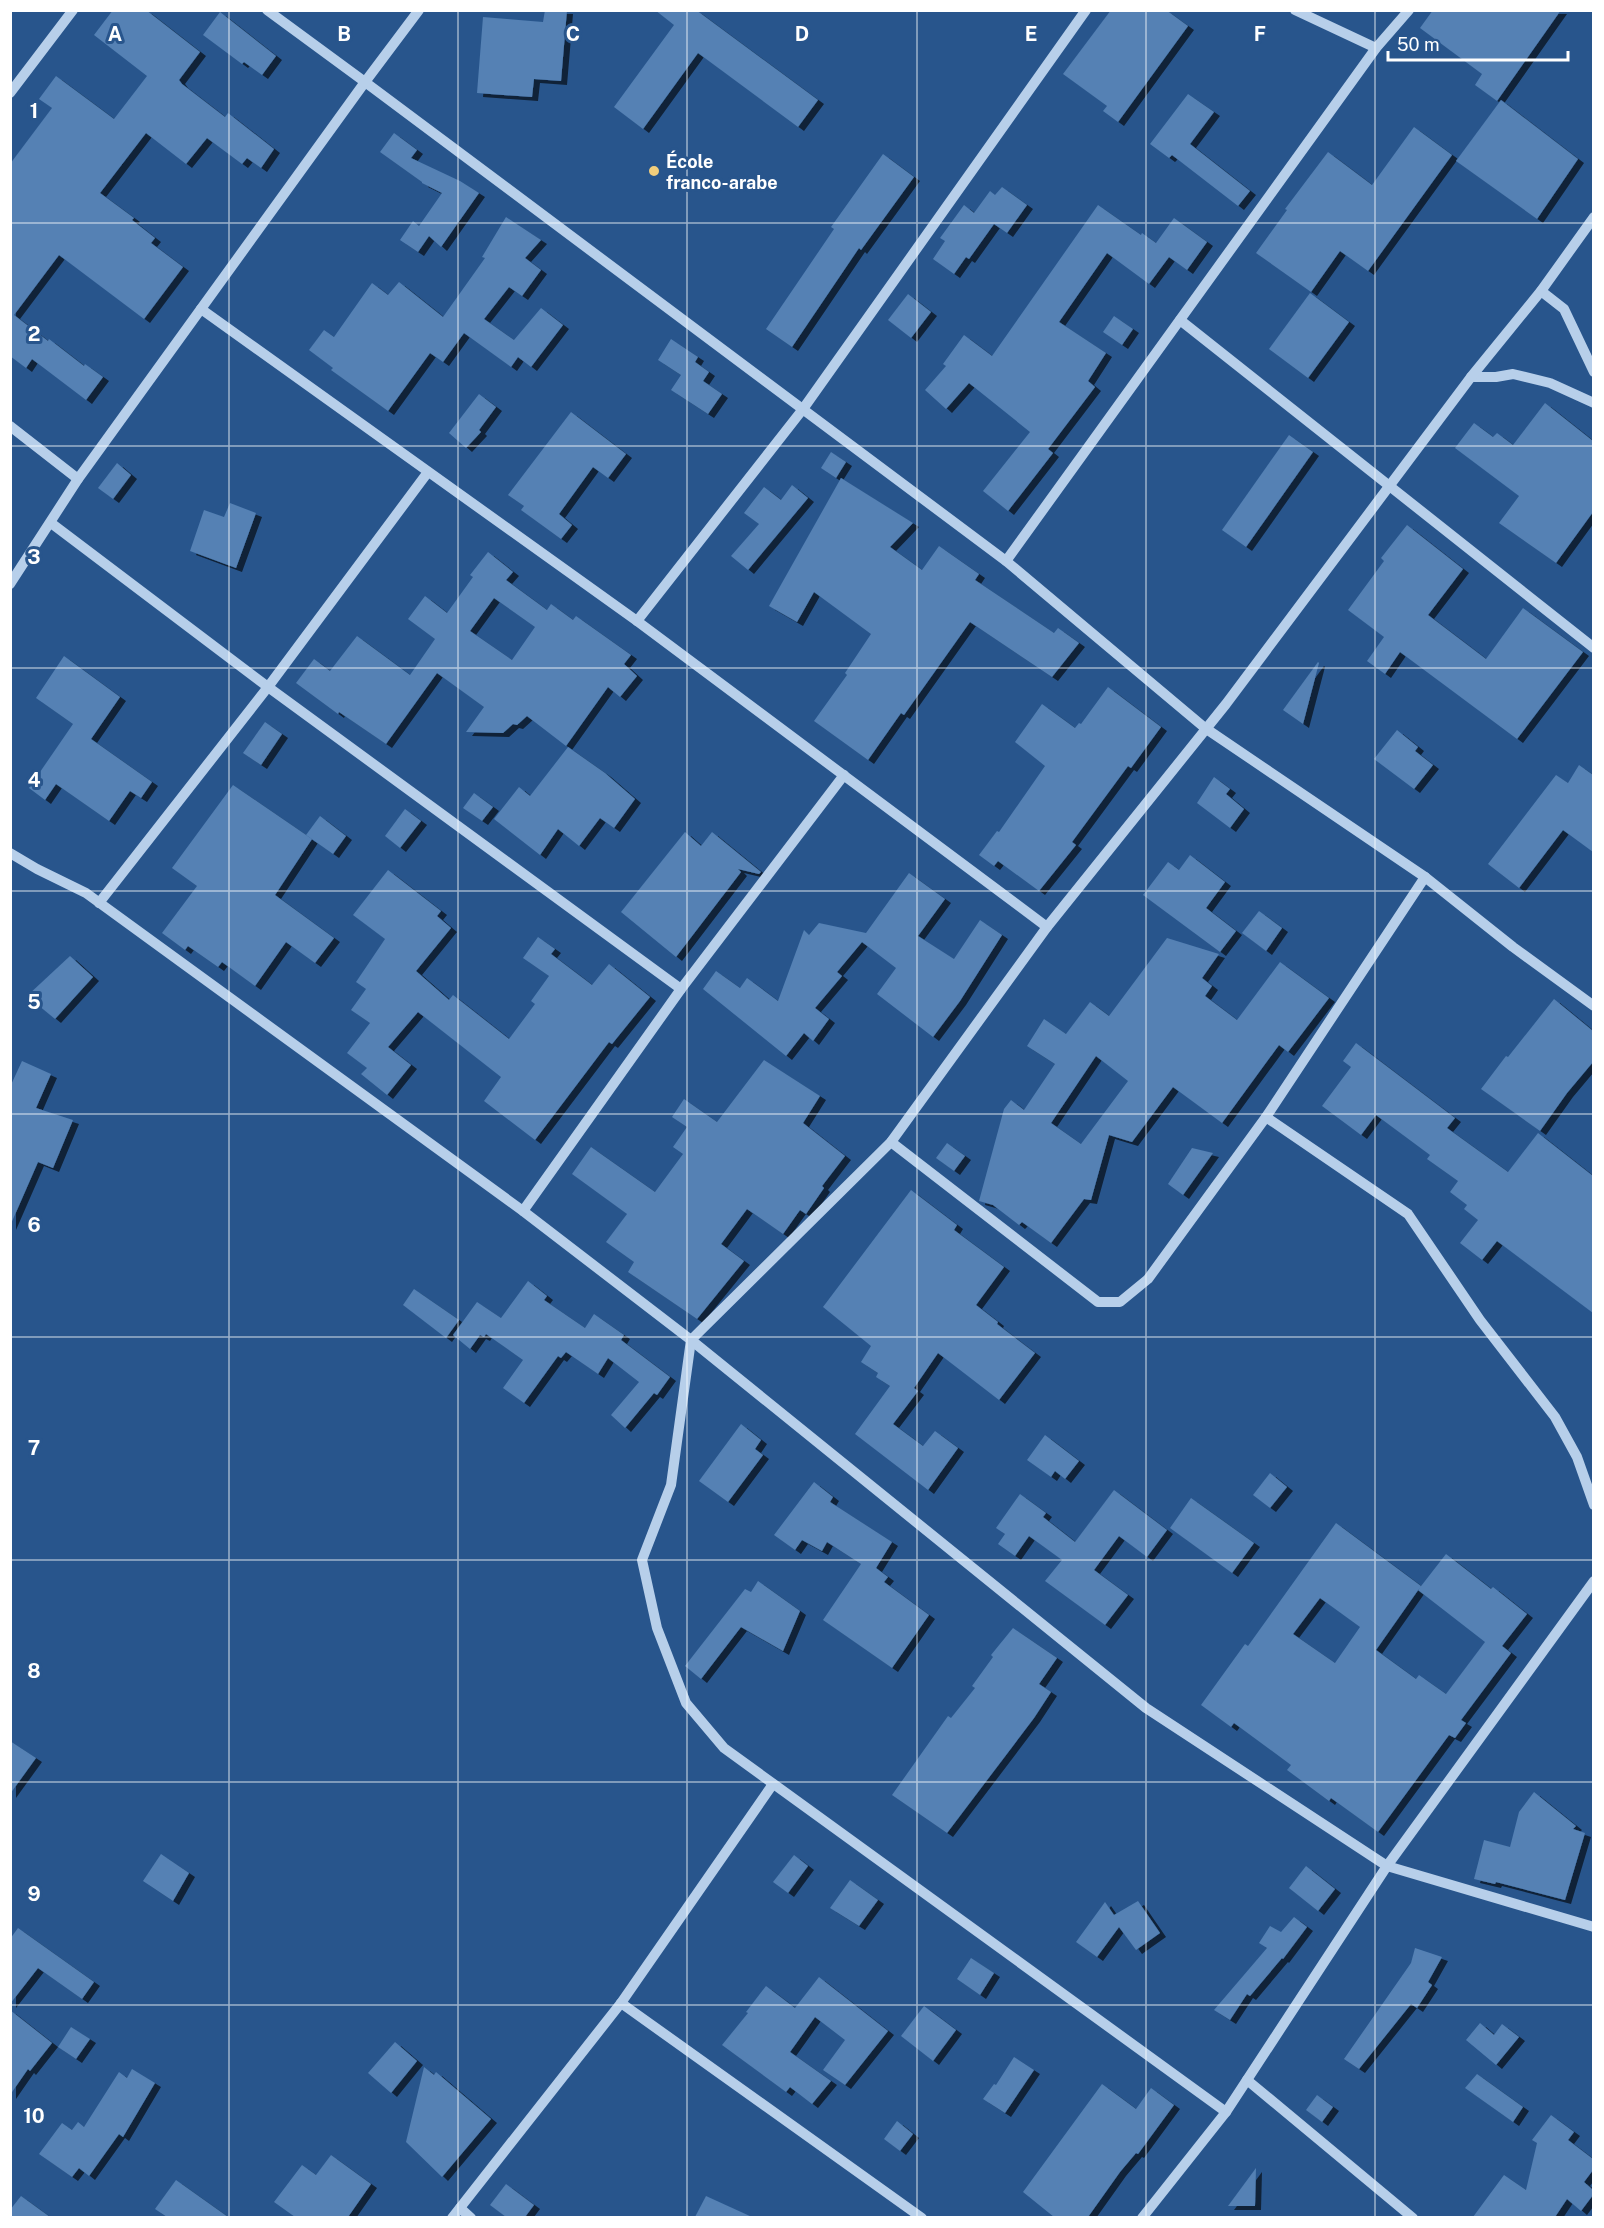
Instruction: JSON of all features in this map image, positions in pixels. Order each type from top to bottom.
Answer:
[{"type":"street","points":[[10,93],[74,10]]},
{"type":"street","points":[[267,10],[1006,561],[1205,728],[1425,877],[1513,947],[1593,1006]]},
{"type":"street","points":[[10,584],[78,479],[365,81],[419,10]]},
{"type":"street","points":[[637,621],[803,409],[1086,10]]},
{"type":"street","points":[[1295,10],[1377,48]]},
{"type":"street","points":[[1006,561],[1377,48],[1409,10]]},
{"type":"street","points":[[1226,2112],[724,1748],[686,1703],[657,1628],[642,1560],[671,1485],[691,1340],[891,1142],[1047,927],[1226,704],[1471,377],[1541,291],[1593,217]]},
{"type":"street","points":[[1541,291],[1564,309],[1593,372]]},
{"type":"street","points":[[201,309],[637,621],[1047,927]]},
{"type":"street","points":[[1180,320],[1593,648]]},
{"type":"street","points":[[1471,377],[1513,374],[1550,383],[1593,403]]},
{"type":"street","points":[[10,426],[78,479]]},
{"type":"street","points":[[99,903],[268,687],[428,472]]},
{"type":"street","points":[[51,523],[268,687],[681,989]]},
{"type":"street","points":[[523,1211],[681,989],[844,775]]},
{"type":"street","points":[[10,853],[86,893],[523,1211],[691,1340],[1146,1708],[1387,1866],[1593,1927]]},
{"type":"street","points":[[891,1142],[1098,1302],[1120,1302],[1148,1279],[1266,1117],[1425,877]]},
{"type":"street","points":[[1266,1117],[1408,1214],[1480,1320],[1556,1418],[1577,1457],[1593,1505]]},
{"type":"street","points":[[1142,2217],[1226,2112],[1387,1866],[1593,1581]]},
{"type":"street","points":[[452,2217],[621,2002],[773,1784]]},
{"type":"street","points":[[621,2002],[922,2217]]},
{"type":"street","points":[[1247,2080],[1413,2217]]},
{"type":"street","points":[[460,2208],[471,2217]]},
{"type":"building","points":[[113,10],[146,10],[200,52],[179,80],[182,84],[225,117],[228,113],[274,149],[261,168],[247,158],[242,164],[207,138],[186,164],[146,133],[100,193],[134,218],[132,220],[155,238],[151,243],[183,267],[144,319],[59,255],[14,315],[48,341],[49,339],[84,366],[85,364],[103,377],[86,400],[32,359],[26,368],[10,356],[10,164],[52,108],[39,99],[56,76],[114,119],[147,76],[94,35]]},
{"type":"building","points":[[545,10],[567,10],[561,81],[534,79],[532,97],[477,93],[483,17],[543,22]]},
{"type":"building","points":[[655,10],[696,10],[818,100],[798,127],[698,53],[643,129],[614,107],[674,25]]},
{"type":"building","points":[[1111,10],[1166,10],[1188,26],[1118,122],[1103,111],[1107,106],[1063,74]]},
{"type":"building","points":[[1433,10],[1561,10],[1497,101],[1475,85],[1482,74],[1420,28]]},
{"type":"building","points":[[220,12],[276,56],[262,75],[244,62],[242,64],[203,35]]},
{"type":"building","points":[[1188,94],[1214,112],[1190,144],[1250,191],[1238,206],[1172,155],[1169,158],[1150,144]]},
{"type":"building","points":[[1501,100],[1578,159],[1537,219],[1456,161]]},
{"type":"building","points":[[1414,127],[1452,155],[1368,271],[1340,251],[1311,292],[1256,253],[1287,210],[1285,209],[1328,152],[1372,185]]},
{"type":"building","points":[[394,133],[417,150],[411,158],[460,181],[479,193],[441,247],[429,236],[418,252],[400,240],[413,221],[419,226],[442,193],[422,183],[380,152]]},
{"type":"building","points":[[883,154],[914,177],[861,250],[859,248],[792,347],[766,329],[834,229],[831,227]]},
{"type":"building","points":[[1002,187],[1027,205],[1007,233],[994,224],[969,259],[966,257],[954,274],[933,259],[945,241],[940,238],[964,205],[974,213],[990,191],[995,195]]},
{"type":"building","points":[[1098,205],[1156,243],[1174,218],[1207,242],[1187,270],[1169,257],[1149,284],[1107,253],[1059,322],[1106,353],[1088,381],[1095,387],[1048,449],[1053,453],[1008,511],[983,491],[1030,432],[969,383],[946,409],[925,390],[946,366],[943,364],[964,335],[992,356]]},
{"type":"building","points":[[506,217],[541,240],[525,258],[541,270],[522,296],[509,287],[484,319],[514,340],[541,308],[563,325],[531,367],[518,357],[511,367],[464,333],[443,362],[430,353],[388,411],[331,370],[333,368],[309,350],[324,330],[334,337],[372,283],[388,295],[399,282],[443,317],[485,258],[482,257]]},
{"type":"building","points":[[1310,293],[1349,322],[1308,378],[1269,349]]},
{"type":"building","points":[[908,294],[931,312],[911,338],[888,320]]},
{"type":"building","points":[[1114,316],[1133,329],[1122,345],[1103,332]]},
{"type":"building","points":[[671,339],[698,357],[695,362],[709,372],[703,381],[722,394],[708,414],[671,390],[681,375],[658,360]]},
{"type":"building","points":[[479,394],[496,407],[479,430],[481,432],[466,448],[449,433]]},
{"type":"building","points":[[1545,403],[1593,441],[1593,512],[1556,563],[1499,523],[1519,496],[1455,448],[1474,423],[1493,437],[1497,433],[1513,445]]},
{"type":"building","points":[[571,412],[626,454],[608,478],[593,467],[559,514],[572,525],[561,539],[521,510],[524,506],[508,495]]},
{"type":"building","points":[[1289,435],[1313,452],[1246,547],[1222,530]]},
{"type":"building","points":[[831,452],[846,462],[836,478],[821,468]]},
{"type":"building","points":[[117,463],[131,475],[113,499],[98,488]]},
{"type":"building","points":[[841,478],[913,523],[890,547],[922,570],[939,546],[979,574],[975,580],[1054,633],[1058,628],[1079,643],[1052,677],[970,622],[904,715],[901,713],[868,760],[814,721],[847,675],[845,673],[871,634],[814,592],[797,622],[769,606]]},
{"type":"building","points":[[792,485],[808,498],[748,570],[731,556],[759,524],[744,513],[764,487],[781,500]]},
{"type":"building","points":[[230,503],[256,513],[236,568],[190,551],[204,510],[224,517]]},
{"type":"building","points":[[1407,525],[1463,569],[1428,615],[1486,659],[1523,608],[1583,652],[1517,739],[1400,652],[1385,674],[1367,661],[1384,637],[1348,610],[1384,561],[1381,558]]},
{"type":"building","points":[[488,552],[513,572],[506,580],[547,610],[551,604],[573,620],[576,616],[631,655],[624,664],[637,676],[620,697],[608,687],[566,746],[527,716],[503,733],[466,732],[484,707],[437,673],[386,744],[339,712],[338,714],[296,683],[314,659],[330,671],[357,636],[410,675],[435,639],[408,619],[425,596],[447,613],[473,577],[470,575]],"holes":[[[494,598],[535,627],[512,660],[470,631]]]},
{"type":"building","points":[[64,656],[120,697],[91,739],[152,782],[141,798],[130,791],[109,821],[56,784],[45,800],[29,788],[73,724],[36,698]]},
{"type":"building","points":[[1319,663],[1303,724],[1283,710]]},
{"type":"building","points":[[1108,687],[1161,727],[1131,768],[1128,766],[1072,842],[1076,845],[1039,891],[998,861],[994,866],[979,855],[997,831],[999,832],[1045,766],[1015,742],[1042,704],[1075,728],[1079,723],[1081,724]]},
{"type":"building","points":[[265,722],[282,734],[261,765],[243,753]]},
{"type":"building","points":[[1397,730],[1418,747],[1415,751],[1433,765],[1414,789],[1374,759]]},
{"type":"building","points":[[568,747],[605,773],[635,799],[614,828],[600,818],[579,846],[558,829],[540,855],[494,819],[519,787],[530,796]]},
{"type":"building","points":[[1579,765],[1593,775],[1593,852],[1563,830],[1519,888],[1488,864],[1556,775],[1568,783]]},
{"type":"building","points":[[1214,777],[1230,789],[1226,794],[1244,809],[1230,828],[1197,803]]},
{"type":"building","points":[[233,785],[312,839],[275,895],[334,938],[315,963],[286,942],[255,986],[222,962],[218,967],[188,946],[185,950],[162,933],[197,886],[172,868]]},
{"type":"building","points":[[474,793],[493,807],[482,821],[463,808]]},
{"type":"building","points":[[405,809],[421,821],[400,848],[385,836]]},
{"type":"building","points":[[320,816],[346,836],[333,854],[306,835]]},
{"type":"building","points":[[685,832],[701,846],[712,832],[761,872],[759,874],[738,869],[741,872],[676,957],[621,912]]},
{"type":"building","points":[[1190,855],[1225,882],[1206,908],[1236,931],[1220,952],[1143,895],[1168,862],[1179,870]]},
{"type":"building","points":[[388,870],[441,911],[437,916],[451,928],[416,971],[449,1000],[453,995],[509,1039],[535,1004],[531,1001],[549,976],[523,958],[538,937],[555,949],[551,954],[592,985],[609,964],[650,997],[612,1044],[609,1042],[535,1140],[484,1101],[501,1077],[418,1012],[388,1047],[411,1065],[387,1095],[361,1074],[367,1068],[347,1053],[370,1023],[351,1010],[366,989],[356,982],[385,939],[353,915]]},
{"type":"building","points":[[909,873],[945,899],[918,936],[954,959],[980,920],[1002,935],[960,1001],[933,1037],[877,994],[896,968],[862,942],[837,972],[842,976],[815,1008],[829,1019],[813,1041],[804,1033],[786,1056],[703,989],[716,971],[740,988],[747,978],[778,1001],[804,930],[809,935],[819,923],[866,933]]},
{"type":"building","points":[[1259,911],[1282,928],[1266,951],[1242,933]]},
{"type":"building","points":[[1167,938],[1219,954],[1202,978],[1212,986],[1205,996],[1237,1020],[1280,962],[1329,998],[1288,1052],[1279,1045],[1222,1123],[1173,1087],[1132,1142],[1109,1135],[1091,1200],[1084,1199],[1051,1243],[1022,1222],[1019,1225],[993,1205],[979,1201],[1004,1109],[1011,1100],[1024,1110],[1055,1064],[1027,1046],[1044,1019],[1066,1034],[1090,1002],[1109,1016]],"holes":[[[1096,1056],[1128,1081],[1081,1144],[1051,1123]]]},
{"type":"building","points":[[70,956],[93,977],[55,1019],[27,996]]},
{"type":"building","points":[[1554,999],[1593,1031],[1593,1062],[1540,1131],[1481,1089]]},
{"type":"building","points":[[1356,1043],[1455,1118],[1447,1128],[1508,1172],[1538,1133],[1593,1176],[1593,1313],[1497,1241],[1482,1260],[1460,1243],[1478,1220],[1464,1209],[1467,1205],[1450,1192],[1458,1181],[1427,1159],[1430,1155],[1376,1115],[1361,1135],[1322,1106],[1351,1067],[1343,1061]]},
{"type":"building","points":[[764,1060],[820,1096],[803,1123],[845,1156],[822,1186],[824,1188],[806,1214],[800,1210],[783,1234],[747,1209],[721,1244],[744,1261],[697,1319],[628,1272],[634,1262],[606,1242],[627,1214],[572,1174],[591,1147],[655,1192],[683,1154],[673,1147],[687,1127],[672,1117],[684,1099],[717,1122]]},
{"type":"building","points":[[22,1061],[51,1074],[36,1108],[73,1120],[53,1168],[38,1162],[10,1226],[10,1087]]},
{"type":"building","points":[[947,1143],[965,1156],[954,1171],[936,1158]]},
{"type":"building","points":[[1192,1148],[1213,1153],[1183,1195],[1168,1184]]},
{"type":"building","points":[[911,1190],[957,1225],[954,1230],[1004,1267],[976,1305],[1035,1353],[999,1400],[938,1353],[914,1388],[918,1391],[893,1424],[923,1446],[935,1431],[958,1448],[928,1490],[855,1434],[890,1386],[876,1377],[878,1373],[861,1362],[871,1346],[823,1307]]},
{"type":"building","points":[[528,1281],[547,1296],[544,1300],[585,1328],[594,1314],[624,1335],[621,1340],[670,1377],[657,1395],[654,1393],[625,1428],[611,1415],[639,1382],[608,1358],[598,1374],[566,1352],[561,1358],[558,1356],[524,1403],[503,1388],[523,1360],[486,1334],[484,1337],[480,1335],[470,1349],[453,1335],[477,1302],[501,1318]]},
{"type":"building","points":[[414,1289],[459,1320],[446,1338],[403,1305]]},
{"type":"building","points":[[741,1424],[761,1440],[755,1449],[763,1455],[728,1502],[699,1481]]},
{"type":"building","points":[[1045,1435],[1079,1461],[1065,1479],[1055,1471],[1051,1477],[1027,1460]]},
{"type":"building","points":[[1270,1473],[1287,1487],[1270,1508],[1253,1495]]},
{"type":"building","points":[[814,1482],[833,1497],[830,1502],[892,1542],[876,1568],[888,1577],[884,1582],[929,1615],[892,1668],[823,1620],[861,1564],[827,1542],[822,1551],[802,1540],[795,1550],[774,1535]]},
{"type":"building","points":[[1114,1490],[1167,1530],[1147,1557],[1119,1536],[1094,1570],[1128,1595],[1105,1625],[1045,1581],[1062,1560],[1029,1536],[1015,1556],[998,1544],[1005,1534],[996,1528],[1020,1494],[1046,1513],[1043,1517],[1075,1542]]},
{"type":"building","points":[[1191,1498],[1254,1543],[1232,1573],[1170,1528]]},
{"type":"building","points":[[1336,1523],[1421,1586],[1446,1554],[1527,1614],[1502,1646],[1511,1653],[1461,1720],[1466,1723],[1455,1738],[1449,1735],[1378,1832],[1331,1798],[1329,1801],[1287,1770],[1291,1765],[1234,1723],[1231,1727],[1201,1705],[1245,1644],[1248,1646]],"holes":[[[1418,1590],[1485,1642],[1446,1694],[1419,1675],[1416,1679],[1376,1650]],[[1320,1598],[1360,1627],[1335,1663],[1293,1634]]]},
{"type":"building","points":[[758,1581],[800,1611],[783,1651],[741,1627],[701,1679],[685,1666],[745,1589],[751,1592]]},
{"type":"building","points":[[1013,1628],[1057,1658],[1039,1684],[1051,1692],[947,1833],[892,1795],[948,1716],[951,1718],[975,1688],[972,1686],[993,1657],[991,1655]]},
{"type":"building","points":[[10,1741],[36,1758],[10,1794]]},
{"type":"building","points":[[1534,1792],[1576,1826],[1573,1829],[1585,1833],[1565,1900],[1496,1882],[1495,1884],[1474,1879],[1484,1840],[1510,1847],[1519,1812]]},
{"type":"building","points":[[161,1854],[189,1873],[173,1901],[143,1881]]},
{"type":"building","points":[[794,1855],[808,1866],[788,1893],[773,1882]]},
{"type":"building","points":[[1306,1866],[1335,1889],[1318,1911],[1289,1888]]},
{"type":"building","points":[[850,1880],[878,1900],[859,1926],[830,1908]]},
{"type":"building","points":[[1138,1901],[1160,1933],[1136,1950],[1119,1927],[1097,1957],[1076,1942],[1105,1902],[1114,1915]]},
{"type":"building","points":[[1294,1917],[1307,1927],[1283,1959],[1250,1996],[1247,1994],[1230,2020],[1214,2010],[1267,1948],[1259,1943],[1270,1926],[1281,1932]]},
{"type":"building","points":[[18,1928],[94,1982],[82,1999],[38,1968],[10,2004],[10,1939]]},
{"type":"building","points":[[1415,1948],[1442,1957],[1428,1982],[1432,1985],[1417,2008],[1411,2004],[1359,2069],[1344,2059],[1411,1963]]},
{"type":"building","points":[[971,1958],[994,1973],[980,1995],[957,1979]]},
{"type":"building","points":[[819,1977],[888,2031],[845,2085],[823,2070],[845,2040],[815,2017],[790,2052],[831,2081],[812,2104],[790,2087],[786,2092],[722,2045],[766,1986],[795,2008]]},
{"type":"building","points":[[924,2006],[956,2030],[933,2061],[901,2036]]},
{"type":"building","points":[[10,2010],[52,2043],[30,2071],[28,2069],[10,2095]]},
{"type":"building","points":[[1480,2023],[1494,2035],[1502,2024],[1519,2037],[1496,2065],[1466,2040]]},
{"type":"building","points":[[71,2027],[90,2039],[76,2059],[58,2047]]},
{"type":"building","points":[[395,2042],[417,2061],[391,2093],[368,2073]]},
{"type":"building","points":[[1014,2057],[1034,2070],[1005,2113],[983,2099],[994,2084],[996,2085]]},
{"type":"building","points":[[424,2067],[434,2075],[436,2072],[491,2119],[442,2177],[406,2142]]},
{"type":"building","points":[[132,2069],[155,2083],[123,2137],[119,2134],[89,2176],[79,2168],[72,2177],[39,2154],[62,2123],[72,2130],[78,2122],[84,2127],[119,2072],[127,2078]]},
{"type":"building","points":[[1477,2074],[1523,2107],[1513,2122],[1465,2088]]},
{"type":"building","points":[[1102,2084],[1136,2109],[1151,2088],[1174,2105],[1138,2154],[1136,2153],[1120,2172],[1088,2217],[1054,2217],[1023,2192]]},
{"type":"building","points":[[1317,2095],[1333,2107],[1322,2122],[1306,2110]]},
{"type":"building","points":[[1551,2115],[1574,2132],[1568,2140],[1593,2159],[1593,2170],[1584,2182],[1593,2190],[1593,2195],[1581,2211],[1567,2199],[1555,2217],[1473,2217],[1504,2175],[1526,2190],[1537,2143],[1532,2140]]},
{"type":"building","points":[[897,2121],[913,2134],[900,2151],[884,2139]]},
{"type":"building","points":[[331,2155],[371,2184],[348,2217],[295,2217],[274,2202],[302,2165],[316,2175]]},
{"type":"building","points":[[1256,2168],[1255,2206],[1228,2206]]},
{"type":"building","points":[[176,2180],[228,2217],[167,2217],[155,2209]]},
{"type":"building","points":[[506,2184],[534,2205],[525,2217],[506,2217],[490,2205]]},
{"type":"building","points":[[21,2196],[50,2217],[10,2217],[10,2210]]},
{"type":"building","points":[[706,2196],[752,2217],[695,2217]]},
{"type":"place","name":"École franco-arabe","points":[[654,171]]}]
